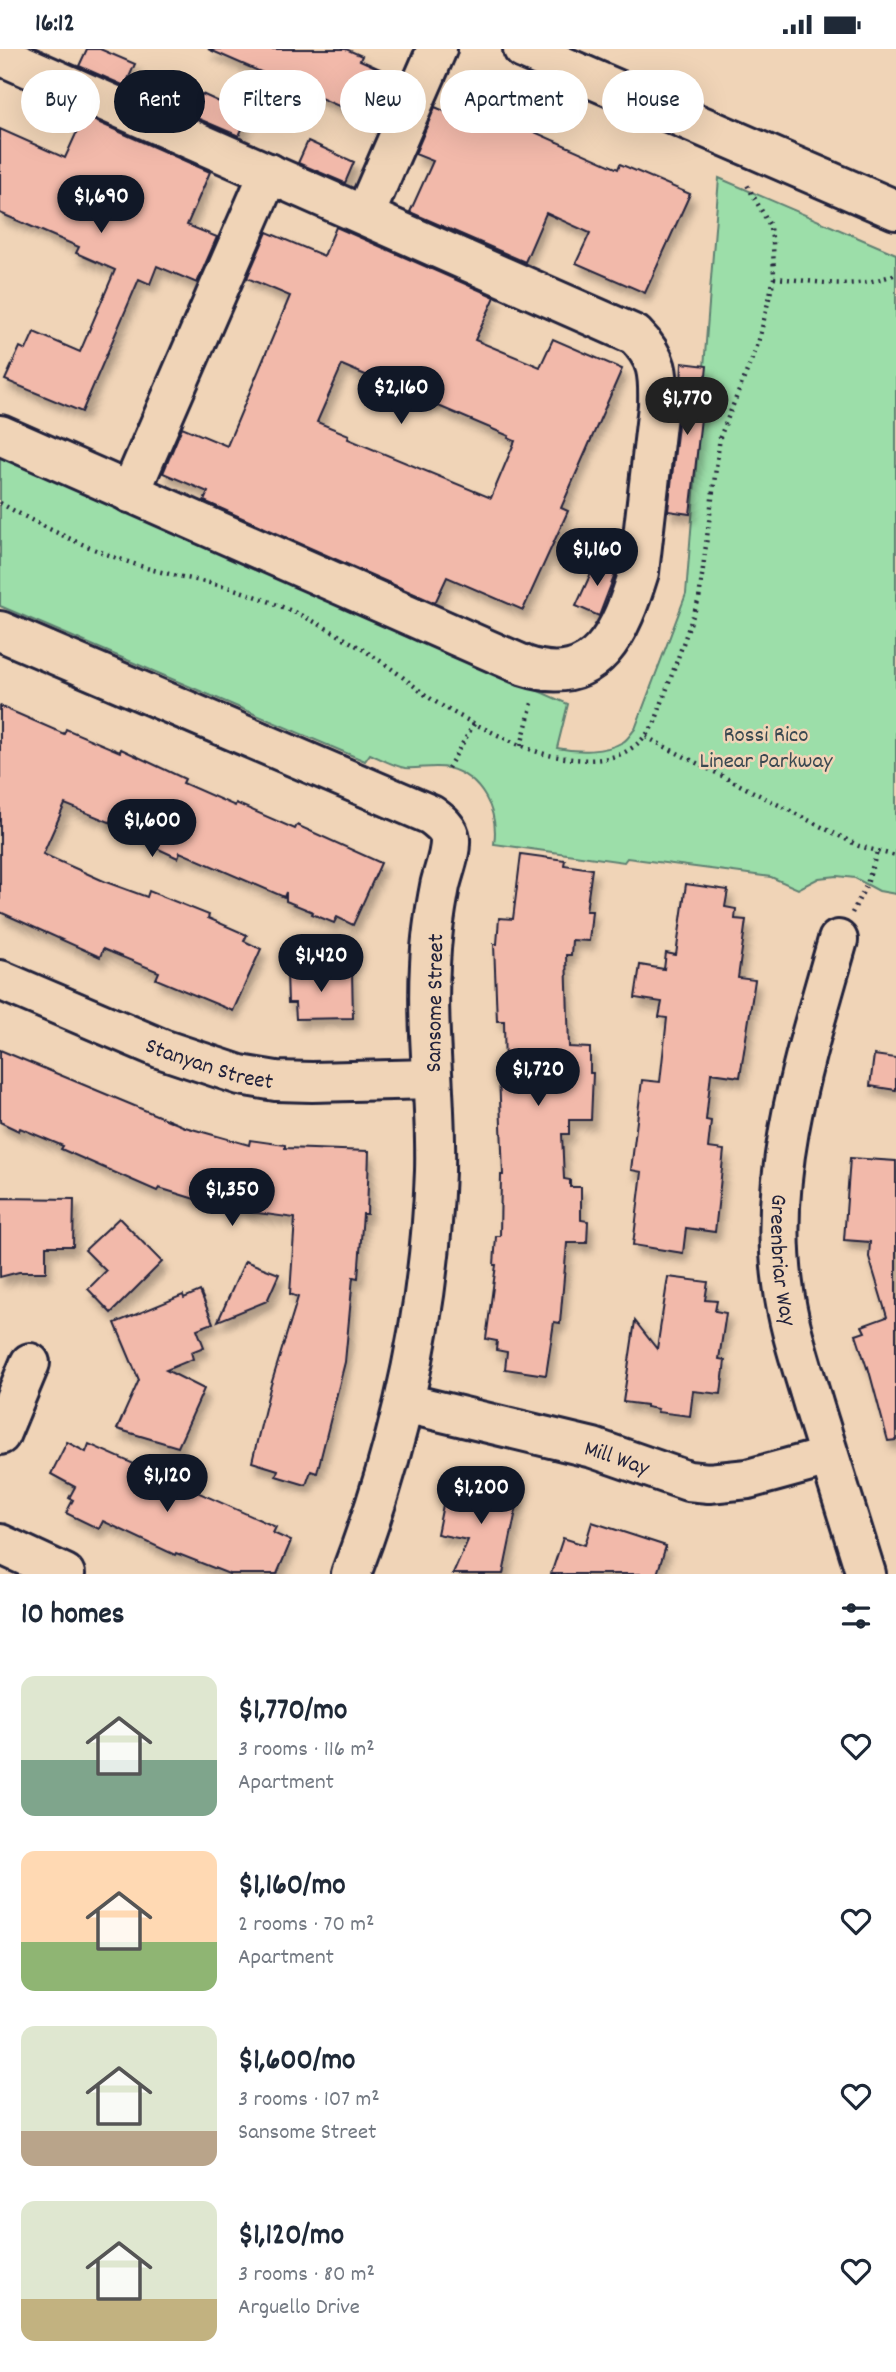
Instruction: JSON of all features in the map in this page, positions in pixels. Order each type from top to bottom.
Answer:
[{"type":"street","points":[[365,214],[437,49]]},
{"type":"street","points":[[523,49],[896,211]]},
{"type":"street","points":[[0,435],[541,671],[556,673],[588,664],[600,655],[611,641],[631,598],[639,572],[658,406],[657,369],[652,354],[635,335],[269,173],[16,56]]},
{"type":"street","points":[[130,493],[269,173]]},
{"type":"street","name":"Sansome Street","points":[[0,631],[398,801],[441,823],[450,838],[435,911],[431,947],[429,1005],[435,1168],[429,1266],[405,1403],[384,1485],[351,1574]]},
{"type":"street","name":"Greenbriar Way","points":[[838,940],[789,1132],[780,1208],[782,1282],[789,1318],[866,1574]]},
{"type":"street","name":"Stanyan Street","points":[[0,980],[162,1048],[240,1075],[312,1082],[432,1079]]},
{"type":"street","points":[[0,1435],[30,1363]]},
{"type":"street","name":"Mill Way","points":[[405,1403],[593,1448],[688,1481],[709,1483],[748,1479],[830,1457]]},
{"type":"street","points":[[0,1544],[65,1574]]},
{"type":"path","points":[[0,503],[45,529],[99,551],[152,569],[230,588],[310,620],[395,671],[439,704],[521,746],[559,757],[600,758],[631,751],[646,737],[664,702],[699,599],[720,437],[758,344],[774,278],[775,252],[769,224],[745,181],[750,146]]},
{"type":"path","points":[[774,278],[840,285],[862,283],[896,274]]},
{"type":"path","points":[[521,746],[541,671]]},
{"type":"path","points":[[449,768],[474,724]]},
{"type":"path","points":[[646,737],[823,829],[877,852],[896,856]]},
{"type":"path","points":[[838,940],[867,884],[877,852]]},
{"type":"green space","name":"Rossi Rico Linear Parkway","points":[[719,178],[896,254],[896,894],[879,891],[855,878],[819,878],[798,889],[771,877],[627,858],[624,862],[494,844],[494,820],[486,797],[470,779],[460,773],[443,767],[405,768],[370,754],[365,761],[0,606],[0,455],[568,704],[557,748],[590,751],[623,742],[635,729],[686,594]]},
{"type":"building","points":[[87,49],[100,49],[135,64],[132,70],[114,70],[114,81],[100,75],[100,70],[88,70],[79,66]]},
{"type":"building","points":[[208,49],[346,49],[362,56],[360,60],[382,70],[340,70],[340,107],[326,100],[326,70],[256,70]]},
{"type":"building","points":[[205,95],[219,102],[219,127],[205,122]]},
{"type":"building","points":[[435,107],[440,109],[440,133],[537,133],[618,169],[620,164],[690,194],[645,293],[576,263],[590,233],[546,213],[525,262],[410,212],[433,161],[415,154]]},
{"type":"building","points":[[100,123],[114,129],[114,133],[122,133],[210,172],[187,225],[217,237],[197,283],[157,266],[150,284],[139,279],[82,412],[5,380],[20,347],[26,350],[34,332],[80,352],[115,270],[76,253],[79,247],[0,213],[0,129],[65,158],[76,133],[100,133]]},
{"type":"building","points":[[308,141],[354,162],[345,183],[298,163]]},
{"type":"building","points":[[336,227],[495,297],[475,340],[540,367],[553,339],[622,369],[561,508],[568,511],[523,610],[447,577],[435,603],[204,501],[208,492],[163,473],[182,427],[227,446],[290,296],[247,278],[267,232],[324,256]],"holes":[[[342,365],[509,436],[508,438],[515,441],[491,498],[348,439],[349,435],[317,422]]]},
{"type":"building","points":[[682,363],[707,366],[690,514],[668,511],[680,408]]},
{"type":"building","points":[[597,560],[617,569],[599,616],[576,606]]},
{"type":"building","points":[[0,706],[64,734],[66,729],[120,752],[121,749],[185,779],[183,783],[235,806],[236,803],[295,829],[297,825],[381,863],[353,925],[337,917],[334,923],[312,914],[313,912],[286,901],[286,892],[284,897],[180,852],[178,858],[152,846],[154,840],[65,804],[43,854],[106,882],[147,897],[149,891],[209,915],[208,918],[247,935],[244,941],[261,949],[233,1011],[156,979],[159,972],[103,949],[100,957],[0,912]]},
{"type":"building","points":[[521,854],[565,860],[564,865],[592,869],[586,911],[592,911],[589,941],[572,940],[571,955],[566,955],[569,1047],[590,1048],[590,1073],[593,1073],[591,1120],[569,1120],[569,1134],[562,1134],[564,1179],[570,1180],[570,1187],[581,1187],[581,1220],[588,1221],[587,1243],[567,1243],[560,1323],[554,1322],[546,1375],[505,1369],[507,1352],[496,1350],[497,1341],[486,1339],[496,1265],[496,1236],[500,1236],[503,1175],[499,1074],[505,1074],[504,1021],[497,1021],[494,944],[497,944],[499,918],[513,919]]},
{"type":"building","points":[[686,884],[728,890],[725,907],[736,909],[735,919],[746,920],[738,978],[755,980],[740,1077],[711,1073],[706,1120],[711,1121],[708,1148],[724,1150],[715,1232],[686,1228],[683,1253],[633,1245],[642,1172],[631,1170],[642,1080],[660,1082],[667,1018],[659,1017],[662,1002],[635,998],[640,965],[664,969],[666,953],[676,955]]},
{"type":"building","points":[[352,971],[353,1018],[296,1019],[295,1003],[288,1003],[287,972]]},
{"type":"building","points":[[0,1050],[185,1127],[249,1145],[250,1140],[285,1145],[285,1148],[369,1151],[367,1214],[363,1214],[358,1278],[353,1277],[345,1362],[317,1473],[311,1471],[306,1485],[276,1476],[278,1470],[252,1462],[270,1388],[298,1297],[290,1294],[295,1218],[243,1211],[244,1208],[200,1196],[198,1200],[159,1188],[157,1191],[61,1149],[63,1146],[0,1122]]},
{"type":"building","points":[[874,1055],[896,1058],[896,1090],[870,1086]]},
{"type":"building","points":[[850,1158],[896,1161],[896,1440],[888,1441],[868,1367],[856,1335],[865,1332],[862,1326],[887,1317],[869,1257],[870,1242],[844,1240]]},
{"type":"building","points":[[0,1198],[74,1199],[73,1246],[46,1246],[46,1272],[19,1272],[0,1277]]},
{"type":"building","points":[[119,1218],[162,1262],[111,1313],[88,1289],[106,1271],[85,1250]]},
{"type":"building","points":[[245,1261],[279,1274],[267,1301],[218,1321]]},
{"type":"building","points":[[668,1277],[708,1282],[705,1300],[717,1301],[715,1311],[726,1313],[719,1359],[725,1360],[721,1394],[693,1391],[690,1416],[657,1412],[658,1409],[646,1405],[623,1402],[635,1321],[657,1349]]},
{"type":"building","points":[[200,1291],[213,1323],[197,1329],[204,1347],[191,1352],[193,1359],[166,1370],[204,1389],[178,1447],[117,1429],[139,1380],[115,1323],[183,1295],[184,1298]]},
{"type":"building","points":[[67,1442],[86,1452],[89,1444],[276,1527],[273,1533],[291,1541],[277,1574],[229,1574],[176,1553],[175,1555],[103,1521],[99,1529],[66,1513],[73,1500],[69,1498],[75,1487],[51,1474]]},
{"type":"building","points":[[471,1477],[507,1484],[505,1493],[519,1496],[503,1574],[453,1574],[468,1540],[437,1534],[444,1500],[459,1503],[461,1491],[468,1493]]},
{"type":"building","points":[[592,1522],[666,1546],[657,1574],[551,1574],[563,1538],[585,1545]]}]
